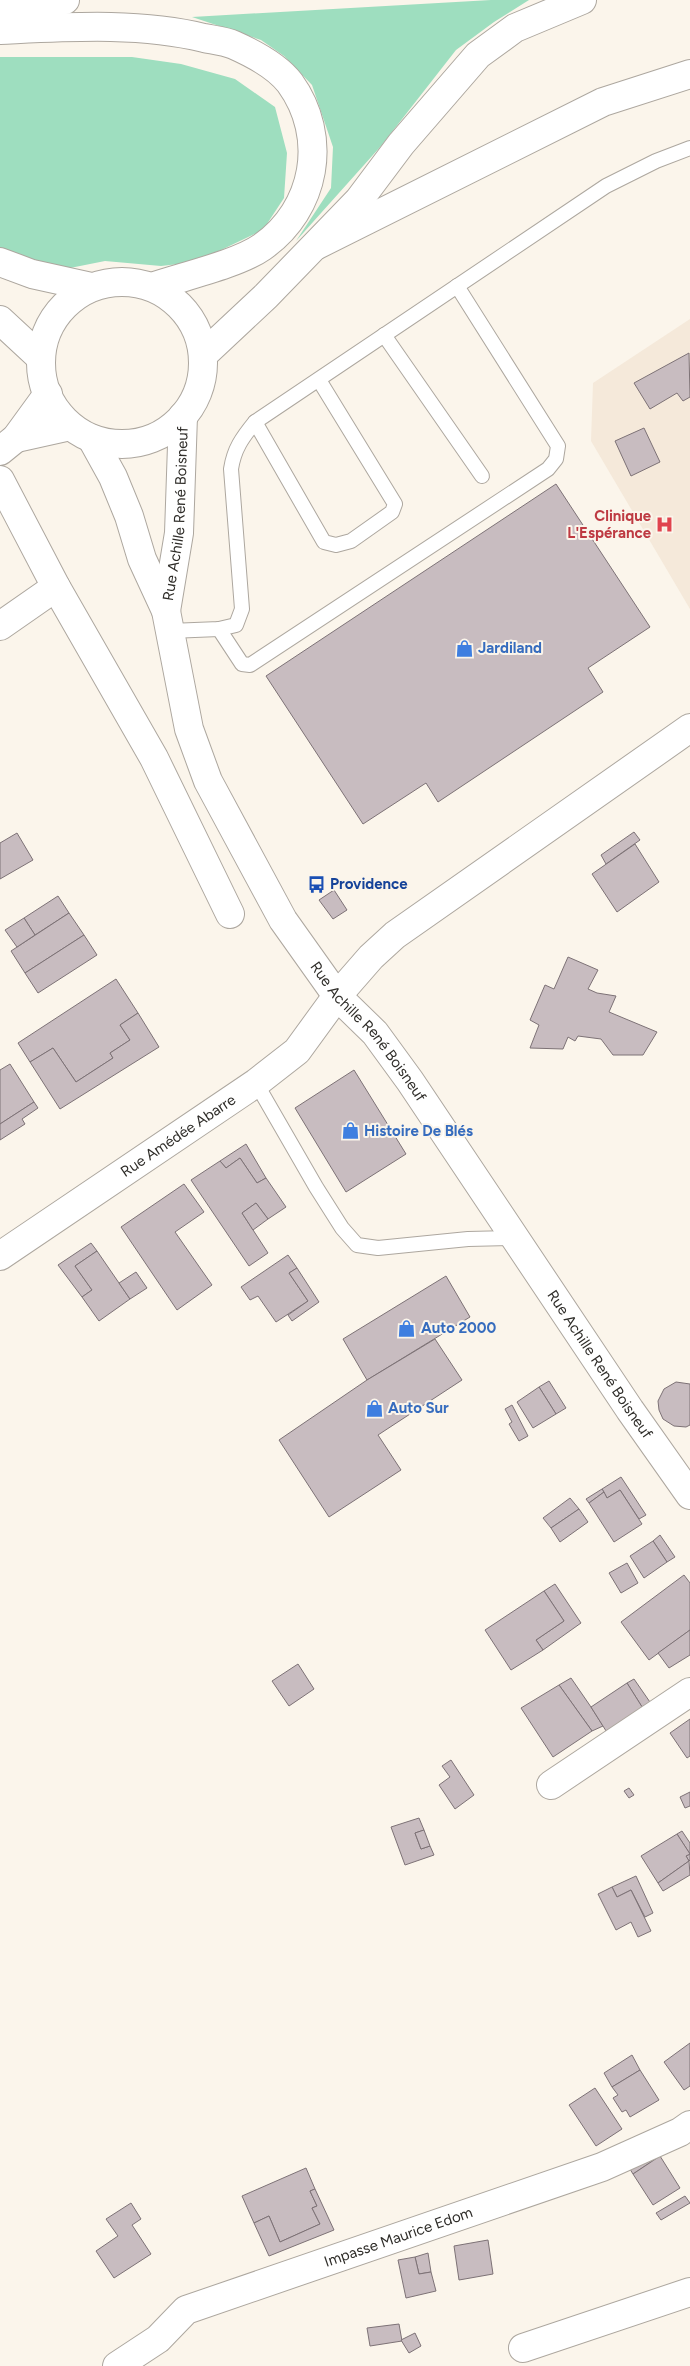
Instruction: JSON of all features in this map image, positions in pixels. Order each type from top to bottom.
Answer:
[{"type":"main road","points":[[0,5],[65,0]]},
{"type":"main road","points":[[202,355],[240,322],[317,246],[359,200],[401,144],[478,55],[515,28],[582,0]]},
{"type":"main road","points":[[0,30],[125,29],[181,32],[232,44],[263,60],[289,81],[304,107],[312,144],[312,169],[304,195],[295,214],[279,233],[260,248],[236,259],[152,287]]},
{"type":"main road","points":[[317,246],[603,102],[690,74]]},
{"type":"main road","points":[[0,262],[32,274],[91,287]]},
{"type":"main road","points":[[121,281],[137,282],[152,287],[171,298],[187,314],[198,334],[202,355],[202,377],[195,398],[183,416],[164,433],[141,442],[116,444],[81,432],[54,407],[43,383],[41,358],[48,329],[65,304],[91,287],[121,281]]},
{"type":"main road","points":[[0,320],[41,358]]},
{"type":"main road","points":[[8,445],[48,394]]},
{"type":"main road","name":"Rue Achille René Boisneuf","points":[[168,621],[179,533],[183,416]]},
{"type":"main road","points":[[8,445],[81,432]]},
{"type":"main road","name":"Rue Achille René Boisneuf","points":[[81,432],[113,477],[129,516],[142,559],[168,621],[189,729],[208,781],[283,920],[337,996],[376,1033],[630,1410],[690,1495]]},
{"type":"main road","points":[[0,480],[56,587],[154,758],[230,914]]},
{"type":"main road","points":[[0,626],[56,587]]},
{"type":"main road","name":"Rue Amédée Abarre","points":[[0,1256],[256,1083],[297,1050],[337,996],[371,957],[395,935],[690,728]]},
{"type":"main road","points":[[551,1785],[690,1692]]},
{"type":"main road","name":"Impasse Maurice Edom","points":[[117,2366],[158,2340],[186,2310],[602,2167],[680,2132],[690,2125]]},
{"type":"main road","points":[[523,2348],[690,2292]]},
{"type":"lane","points":[[168,621],[219,630],[236,625],[242,608],[231,469],[234,453],[240,440],[255,422],[606,186],[656,161],[690,148]]},
{"type":"lane","points":[[219,630],[242,664],[250,666],[548,469],[556,459],[558,446],[457,286]]},
{"type":"lane","points":[[384,335],[482,476]]},
{"type":"lane","points":[[255,422],[324,542],[336,545],[351,541],[392,512],[395,504],[319,380]]},
{"type":"lane","points":[[256,1083],[326,1203],[342,1228],[357,1246],[378,1248],[468,1239],[515,1238]]},
{"type":"shaded area","name":"Clinique L'Espérance","points":[[690,319],[690,609],[591,441],[593,383]]},
{"type":"green space","points":[[491,0],[529,0],[494,22],[456,50],[381,146],[296,241],[331,188],[333,147],[312,85],[284,56],[261,40],[192,17]]},
{"type":"green space","points":[[0,57],[132,57],[181,64],[235,79],[275,107],[287,153],[284,198],[263,230],[196,262],[161,266],[105,261],[70,268],[6,259],[0,253]]},
{"type":"building","points":[[689,353],[690,397],[683,401],[677,393],[650,409],[634,383]]},
{"type":"building","points":[[644,428],[660,462],[631,476],[615,441]]},
{"type":"building","name":"Jardiland","points":[[556,484],[650,627],[588,668],[603,692],[438,802],[426,783],[363,824],[266,676]]},
{"type":"building","points":[[634,832],[640,840],[606,864],[601,855]]},
{"type":"building","points":[[17,833],[33,860],[0,879],[0,843]]},
{"type":"building","points":[[635,844],[659,882],[617,912],[592,874]]},
{"type":"building","points":[[334,890],[347,910],[333,919],[319,900]]},
{"type":"building","points":[[58,896],[69,913],[35,935],[24,918]]},
{"type":"building","points":[[69,913],[84,935],[25,973],[11,951]]},
{"type":"building","points":[[24,918],[35,935],[17,947],[5,930]]},
{"type":"building","points":[[84,935],[97,955],[38,993],[25,973]]},
{"type":"building","points":[[568,957],[598,970],[588,989],[597,993],[616,996],[609,1012],[657,1032],[643,1055],[613,1055],[601,1039],[578,1036],[575,1041],[568,1037],[563,1049],[530,1048],[539,1025],[530,1020],[545,985],[554,989]]},
{"type":"building","points":[[116,979],[138,1013],[120,1025],[130,1040],[110,1053],[113,1058],[76,1082],[53,1048],[30,1062],[18,1043]]},
{"type":"building","points":[[138,1013],[159,1047],[60,1109],[30,1062],[53,1048],[76,1082],[113,1058],[110,1053],[130,1040],[120,1025]]},
{"type":"building","points":[[10,1064],[34,1102],[0,1124],[0,1070]]},
{"type":"building","name":"Histoire De Blés","points":[[354,1070],[406,1154],[346,1192],[295,1108]]},
{"type":"building","points":[[34,1102],[38,1108],[22,1119],[25,1124],[0,1140],[0,1124]]},
{"type":"building","points":[[246,1144],[266,1178],[257,1183],[240,1158],[226,1168],[220,1161]]},
{"type":"building","points":[[240,1158],[257,1183],[266,1178],[286,1207],[268,1219],[256,1203],[242,1213],[268,1253],[249,1266],[191,1180],[220,1161],[226,1168]]},
{"type":"building","points":[[184,1184],[204,1212],[175,1232],[212,1285],[177,1310],[121,1227]]},
{"type":"building","points":[[256,1203],[268,1219],[253,1230],[242,1213]]},
{"type":"building","points":[[91,1243],[97,1251],[75,1266],[92,1290],[82,1297],[58,1265]]},
{"type":"building","points":[[97,1251],[130,1299],[99,1321],[82,1297],[92,1290],[75,1266]]},
{"type":"building","points":[[288,1255],[297,1268],[289,1273],[308,1301],[276,1322],[258,1296],[250,1300],[241,1287]]},
{"type":"building","points":[[297,1268],[319,1302],[292,1321],[288,1315],[308,1301],[289,1273]]},
{"type":"building","points":[[136,1272],[147,1288],[130,1299],[119,1283]]},
{"type":"building","name":"Auto 2000","points":[[446,1276],[470,1317],[367,1380],[343,1339]]},
{"type":"building","name":"Auto Sur","points":[[435,1339],[462,1380],[378,1435],[401,1470],[329,1517],[279,1440],[367,1380]]},
{"type":"building","points":[[549,1381],[566,1408],[556,1414],[539,1387]]},
{"type":"building","points":[[676,1382],[690,1384],[690,1425],[686,1427],[674,1426],[663,1419],[659,1410],[658,1401],[664,1389]]},
{"type":"building","points":[[539,1387],[556,1414],[533,1428],[517,1402]]},
{"type":"building","points":[[512,1405],[528,1436],[519,1441],[509,1424],[512,1422],[505,1409]]},
{"type":"building","points":[[621,1477],[646,1515],[639,1519],[620,1490],[607,1498],[602,1489]]},
{"type":"building","points":[[602,1489],[604,1492],[589,1503],[586,1499]]},
{"type":"building","points":[[620,1490],[642,1524],[614,1542],[589,1503],[604,1492],[607,1498]]},
{"type":"building","points":[[570,1498],[579,1509],[551,1528],[543,1518]]},
{"type":"building","points":[[579,1509],[588,1522],[560,1542],[551,1528]]},
{"type":"building","points":[[660,1535],[675,1557],[667,1562],[653,1541]]},
{"type":"building","points":[[653,1541],[667,1562],[644,1578],[630,1556]]},
{"type":"building","points":[[627,1563],[638,1583],[621,1593],[609,1573]]},
{"type":"building","points":[[684,1575],[690,1583],[690,1630],[649,1660],[621,1622]]},
{"type":"building","points":[[555,1584],[581,1623],[543,1650],[536,1640],[564,1621],[544,1591]]},
{"type":"building","points":[[544,1591],[564,1621],[536,1640],[543,1650],[511,1670],[485,1630]]},
{"type":"building","points":[[690,1630],[690,1655],[669,1668],[658,1653]]},
{"type":"building","points":[[298,1664],[314,1689],[289,1706],[272,1681]]},
{"type":"building","points":[[571,1678],[603,1726],[592,1731],[559,1685]]},
{"type":"building","points":[[634,1679],[652,1705],[644,1710],[627,1683]]},
{"type":"building","points":[[627,1683],[644,1710],[608,1734],[591,1707]]},
{"type":"building","points":[[559,1685],[592,1731],[553,1757],[521,1708]]},
{"type":"building","points":[[690,1719],[690,1756],[687,1758],[670,1733]]},
{"type":"building","points":[[451,1760],[474,1795],[455,1809],[439,1785],[450,1777],[442,1766]]},
{"type":"building","points":[[629,1788],[634,1795],[629,1798],[624,1791]]},
{"type":"building","points":[[690,1792],[690,1806],[685,1808],[680,1797]]},
{"type":"building","points":[[419,1818],[424,1830],[415,1833],[421,1849],[430,1846],[434,1855],[405,1865],[391,1827]]},
{"type":"building","points":[[424,1830],[430,1846],[421,1849],[415,1833]]},
{"type":"building","points":[[682,1831],[690,1843],[690,1854],[677,1834]]},
{"type":"building","points":[[677,1834],[690,1854],[686,1856],[689,1861],[658,1883],[641,1856]]},
{"type":"building","points":[[690,1854],[690,1860],[689,1861],[686,1856]]},
{"type":"building","points":[[689,1861],[690,1875],[663,1891],[658,1883]]},
{"type":"building","points":[[636,1876],[653,1913],[645,1917],[631,1890],[617,1897],[612,1887]]},
{"type":"building","points":[[612,1887],[617,1897],[631,1890],[651,1931],[638,1937],[631,1922],[616,1930],[598,1894]]},
{"type":"building","points":[[690,2043],[690,2086],[684,2090],[664,2062]]},
{"type":"building","points":[[632,2055],[640,2070],[612,2087],[604,2073]]},
{"type":"building","points":[[640,2070],[659,2100],[630,2117],[626,2110],[622,2112],[613,2098],[618,2095],[612,2087]]},
{"type":"building","points":[[595,2088],[622,2129],[596,2146],[569,2105]]},
{"type":"building","points":[[660,2156],[633,2174],[628,2166]]},
{"type":"building","points":[[660,2156],[680,2188],[653,2205],[633,2174]]},
{"type":"building","points":[[306,2168],[315,2189],[310,2191],[317,2206],[312,2208],[320,2224],[280,2242],[269,2216],[254,2223],[242,2196]]},
{"type":"building","points":[[315,2189],[334,2230],[269,2256],[254,2223],[269,2216],[280,2242],[320,2224],[312,2208],[317,2206],[310,2191]]},
{"type":"building","points":[[685,2196],[690,2203],[661,2220],[656,2213]]},
{"type":"building","points":[[131,2203],[141,2219],[132,2225],[151,2254],[114,2278],[96,2251],[118,2236],[106,2219]]},
{"type":"building","points":[[488,2240],[493,2274],[459,2280],[454,2246]]},
{"type":"building","points":[[428,2253],[431,2272],[419,2274],[415,2257]]},
{"type":"building","points":[[415,2257],[419,2274],[431,2272],[436,2291],[406,2298],[398,2260]]},
{"type":"building","points":[[399,2324],[402,2341],[370,2346],[367,2328]]},
{"type":"building","points":[[415,2333],[421,2346],[409,2353],[401,2340]]},
{"type":"place","name":"Clinique L'Espérance","points":[[665,525]]},
{"type":"place","name":"Jardiland","points":[[464,648]]},
{"type":"place","name":"Providence","points":[[316,884]]},
{"type":"place","name":"Histoire De Blés","points":[[350,1131]]},
{"type":"place","name":"Auto 2000","points":[[407,1328]]},
{"type":"place","name":"Auto Sur","points":[[374,1408]]}]
